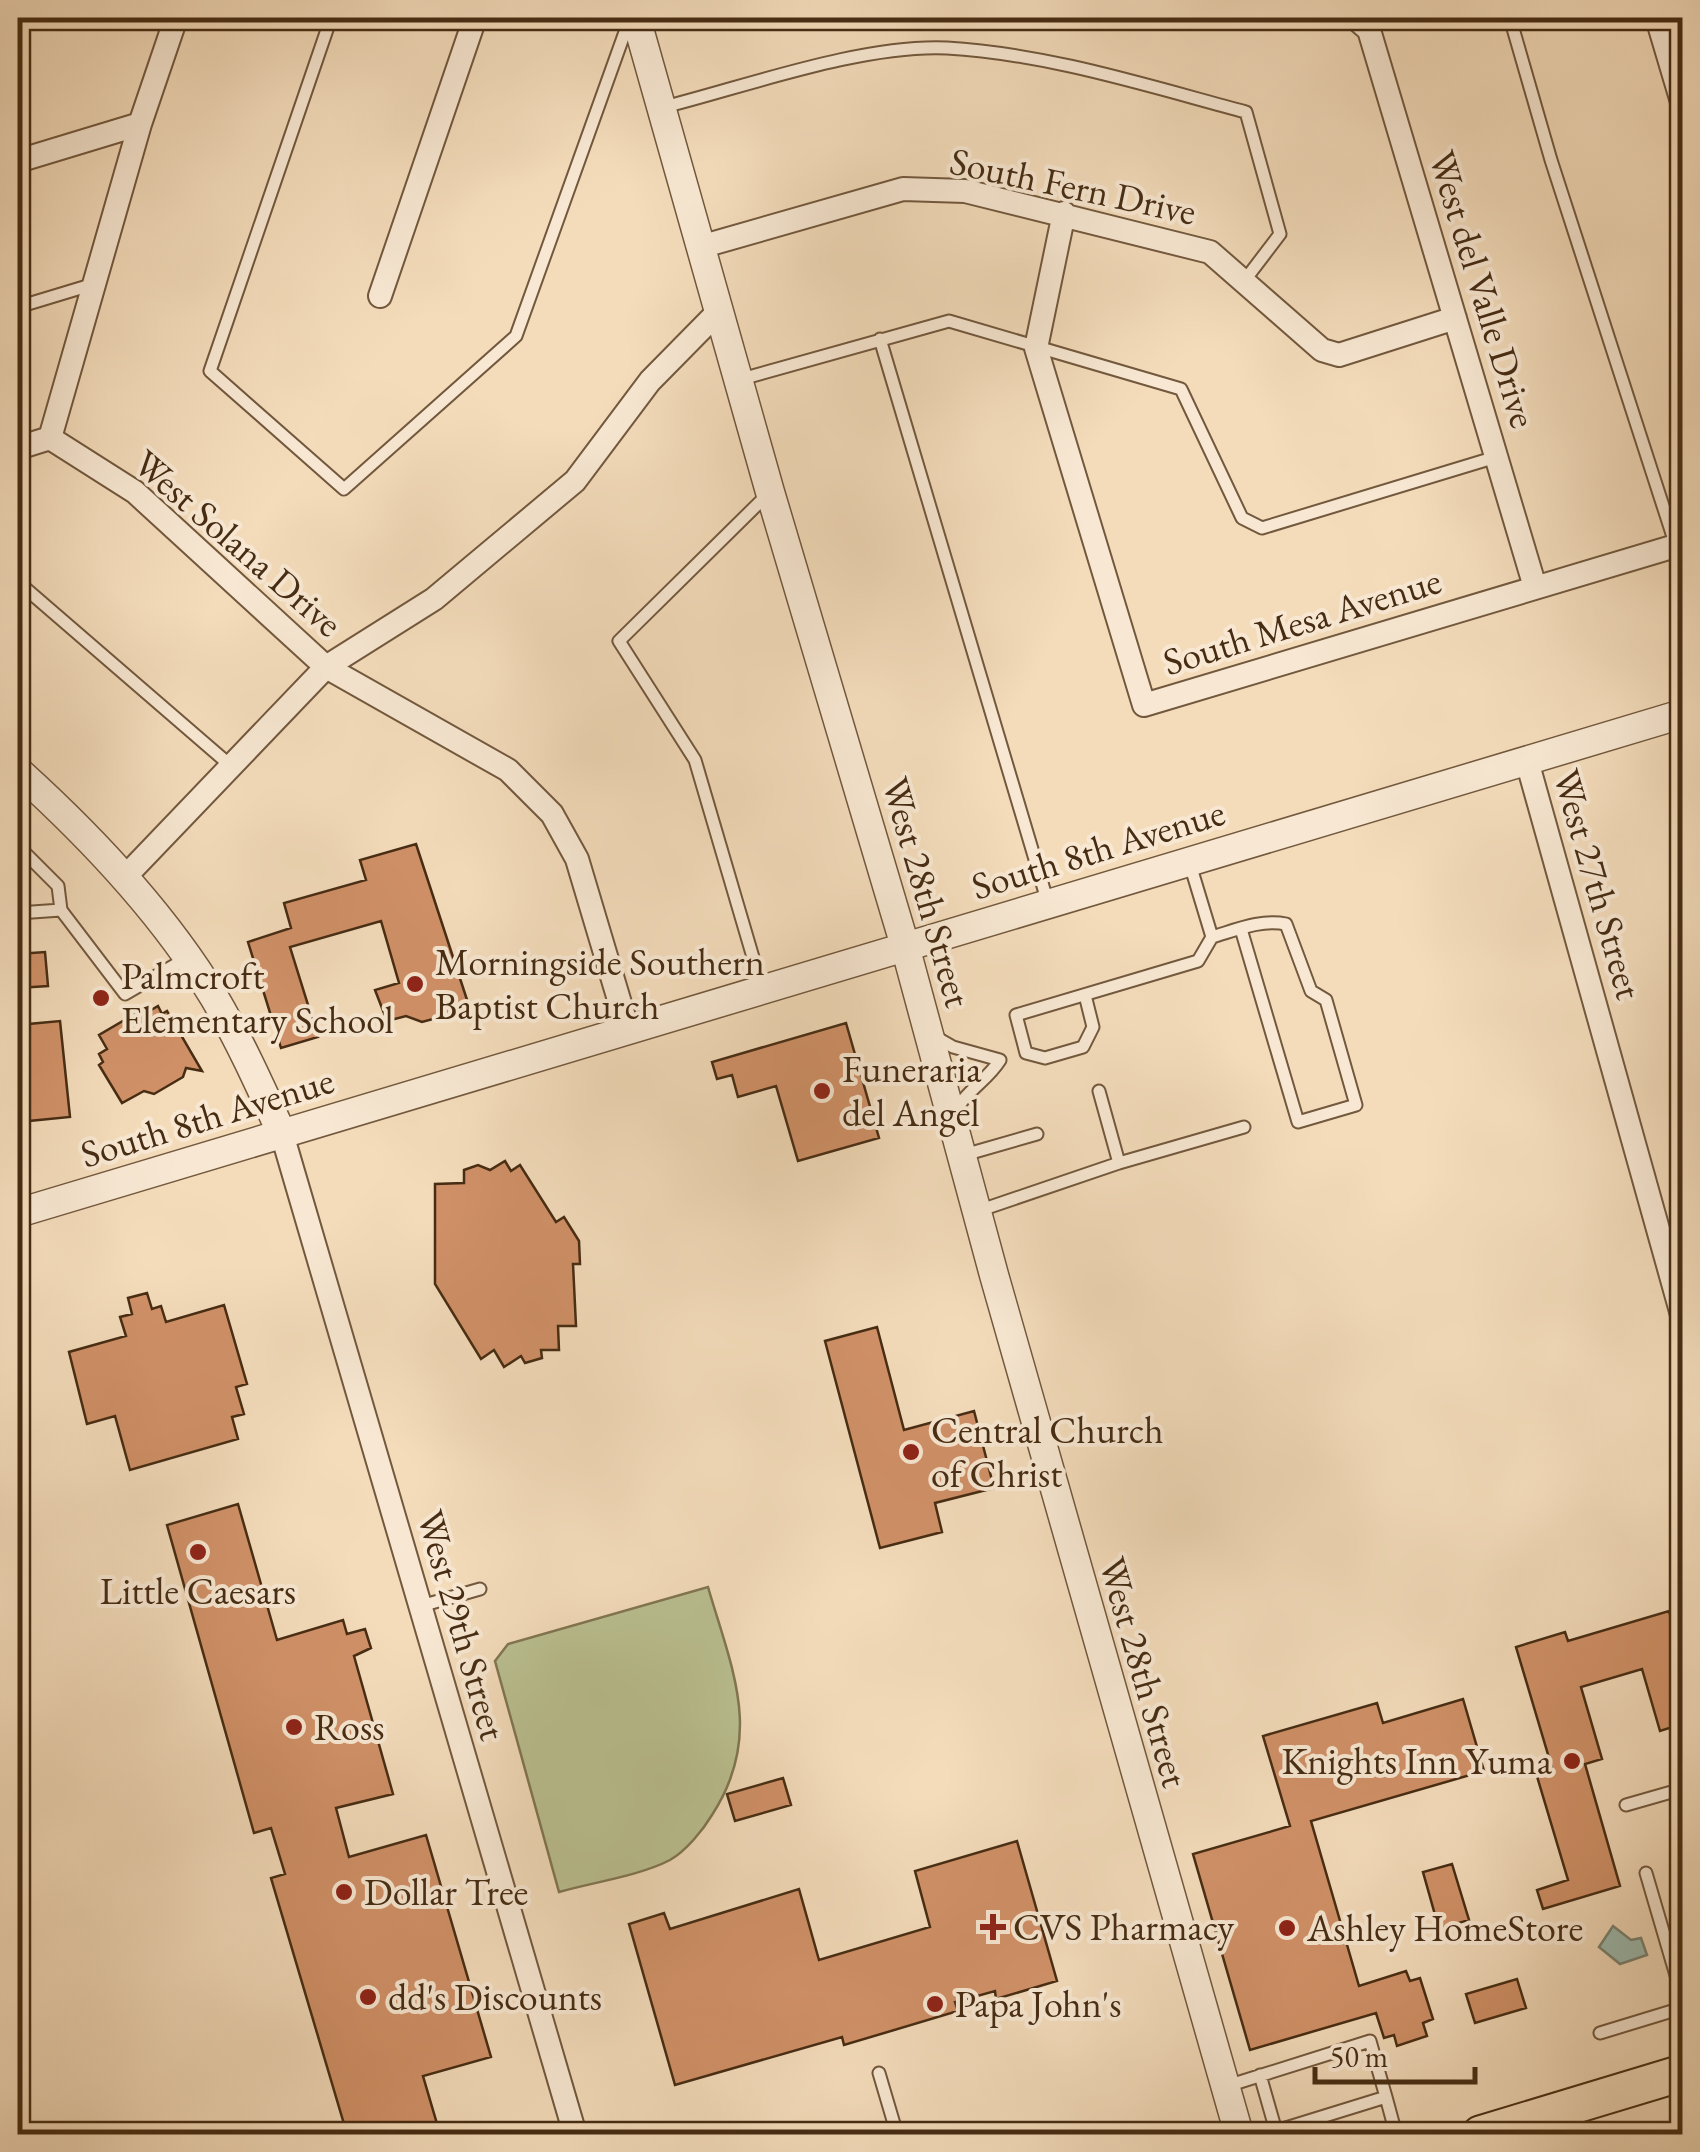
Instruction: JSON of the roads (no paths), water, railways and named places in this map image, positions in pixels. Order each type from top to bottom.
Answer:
[{"type":"main road","points":[[1480,2134],[1682,2073]]},
{"type":"street","points":[[18,448],[50,438],[140,124],[176,18]]},
{"type":"street","points":[[380,296],[475,18]]},
{"type":"street","name":"West 28th Street","points":[[633,18],[905,946],[1239,2134]]},
{"type":"street","name":"West del Valle Drive","points":[[1354,18],[1368,30],[1535,587]]},
{"type":"street","points":[[1658,18],[1682,102]]},
{"type":"street","points":[[18,161],[140,124]]},
{"type":"street","name":"South Fern Drive","points":[[700,247],[903,189],[965,191],[1064,212],[1210,252],[1322,350],[1339,355],[1455,318]]},
{"type":"street","name":"South Mesa Avenue","points":[[1064,212],[1036,348],[1144,705],[1679,545]]},
{"type":"street","points":[[124,878],[326,666],[434,600],[574,481],[650,381],[718,312]]},
{"type":"street","name":"West Solana Drive","points":[[50,438],[136,492],[326,666],[508,770],[552,814],[578,859],[628,1030]]},
{"type":"street","name":"South 8th Avenue","points":[[18,1213],[1682,714]]},
{"type":"street","name":"West 27th Street","points":[[1528,761],[1682,1316]]},
{"type":"street","points":[[18,771],[124,878],[187,958],[242,1048],[282,1134]]},
{"type":"street","name":"West 29th Street","points":[[282,1134],[575,2134]]},
{"type":"lane","points":[[331,18],[210,370],[344,489],[516,336],[633,18]]},
{"type":"lane","points":[[1510,18],[1550,160],[1679,545]]},
{"type":"lane","points":[[661,107],[858,58],[945,48],[1062,63],[1246,112],[1280,234],[1244,280]]},
{"type":"lane","points":[[18,307],[94,284]]},
{"type":"lane","points":[[738,380],[949,322],[1181,389],[1242,518],[1262,528],[1496,457]]},
{"type":"lane","points":[[880,339],[1048,904]]},
{"type":"lane","points":[[762,989],[696,760],[619,640],[770,492]]},
{"type":"lane","points":[[18,590],[26,588],[231,766]]},
{"type":"lane","points":[[18,846],[58,886],[61,910],[125,994],[187,958]]},
{"type":"lane","points":[[1189,862],[1212,937]]},
{"type":"lane","points":[[18,913],[61,910]]},
{"type":"lane","points":[[1026,1052],[1016,1015],[1198,961],[1212,937],[1270,920],[1286,924],[1311,992],[1326,1000],[1356,1105],[1298,1122],[1241,929]]},
{"type":"lane","points":[[929,1033],[952,1047],[1000,1060],[1026,1052],[1045,1058],[1083,1047],[1094,1027],[1085,995]]},
{"type":"lane","points":[[952,1118],[965,1093],[993,1072],[1000,1060]]},
{"type":"lane","points":[[1099,1092],[1120,1163]]},
{"type":"lane","points":[[978,1212],[1120,1163],[1244,1127]]},
{"type":"lane","points":[[963,1156],[1037,1134]]},
{"type":"lane","points":[[420,1606],[480,1589]]},
{"type":"lane","points":[[1626,1805],[1682,1788]]},
{"type":"lane","points":[[1646,1874],[1682,1996]]},
{"type":"lane","points":[[1600,2034],[1682,2008]]},
{"type":"lane","points":[[1224,2087],[1370,2041],[1396,2134]]},
{"type":"lane","points":[[879,2073],[897,2134]]},
{"type":"lane","points":[[1260,2076],[1276,2131],[1386,2097]]},
{"type":"water","points":[[1613,1926],[1631,1940],[1641,1938],[1647,1955],[1620,1964],[1599,1947]]},
{"type":"place","name":"Morningside Southern Baptist Church","points":[[415,984]]},
{"type":"place","name":"Palmcroft Elementary School","points":[[101,998]]},
{"type":"place","name":"Funeraria del Angel","points":[[822,1091]]},
{"type":"place","name":"Central Church of Christ","points":[[911,1452]]},
{"type":"place","name":"Little Caesars","points":[[198,1552]]},
{"type":"place","name":"Ross","points":[[294,1727]]},
{"type":"place","name":"Knights Inn Yuma","points":[[1572,1761]]},
{"type":"place","name":"Dollar Tree","points":[[344,1892]]},
{"type":"place","name":"CVS Pharmacy","points":[[993,1927]]},
{"type":"place","name":"Ashley HomeStore","points":[[1287,1928]]},
{"type":"place","name":"dd's Discounts","points":[[368,1997]]},
{"type":"place","name":"Papa John's","points":[[935,2004]]}]
